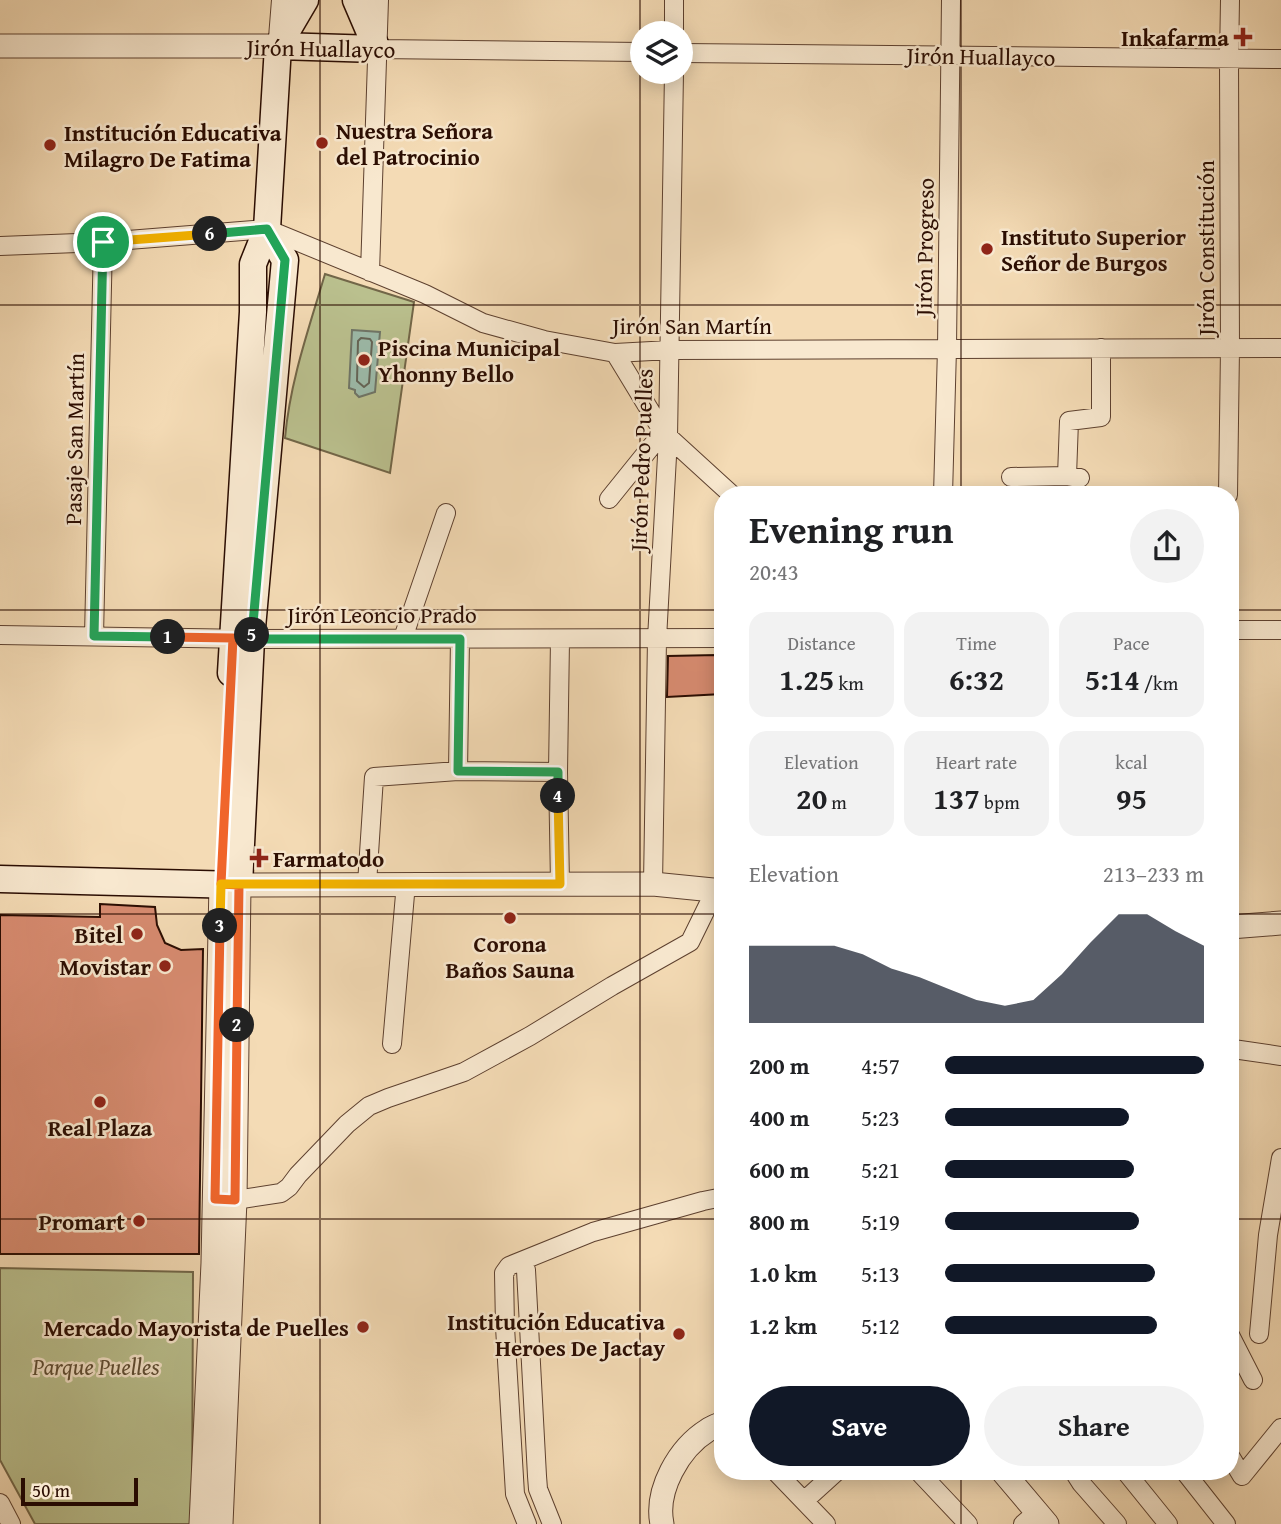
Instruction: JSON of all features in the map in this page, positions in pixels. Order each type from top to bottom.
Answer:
[{"type":"main road","points":[[0,879],[230,884],[242,639],[285,260],[267,229],[278,46],[304,0]]},
{"type":"main road","points":[[356,0],[377,49]]},
{"type":"main road","name":"Jirón Huallayco","points":[[278,46],[377,49]]},
{"type":"street","points":[[278,46],[281,0]]},
{"type":"street","points":[[370,272],[379,0]]},
{"type":"street","points":[[674,0],[674,21]]},
{"type":"street","name":"Jirón Progreso","points":[[943,486],[951,0]]},
{"type":"street","name":"Jirón Constitución","points":[[1228,486],[1230,0]]},
{"type":"street","name":"Jirón Huallayco","points":[[0,46],[278,46]]},
{"type":"street","name":"Jirón Huallayco","points":[[377,49],[630,52]]},
{"type":"street","name":"Jirón Huallayco","points":[[693,53],[1281,59]]},
{"type":"street","name":"Jirón Pedro Puelles","points":[[653,884],[657,639],[670,349],[674,84]]},
{"type":"street","name":"Jirón San Martín","points":[[0,246],[103,242],[267,229],[425,295],[483,323],[544,340],[615,353],[670,349],[1281,348]]},
{"type":"street","name":"Pasaje San Martín","points":[[94,636],[103,242]]},
{"type":"street","points":[[1011,477],[1073,477],[1069,421],[1101,417],[1101,348]]},
{"type":"street","points":[[615,353],[666,435],[722,486]]},
{"type":"street","points":[[609,499],[666,435]]},
{"type":"street","points":[[403,638],[446,513]]},
{"type":"street","points":[[1239,630],[1281,630]]},
{"type":"street","name":"Jirón Leoncio Prado","points":[[0,635],[242,639],[714,638]]},
{"type":"street","points":[[458,771],[460,639]]},
{"type":"street","points":[[560,640],[560,884]]},
{"type":"street","points":[[367,884],[374,777],[458,771],[558,772]]},
{"type":"street","points":[[392,1044],[407,883]]},
{"type":"street","points":[[221,1524],[230,884],[653,884],[714,890]]},
{"type":"street","points":[[225,1199],[281,1193],[347,1124],[369,1106],[464,1072],[690,942],[714,900]]},
{"type":"street","points":[[1239,926],[1281,923]]},
{"type":"street","points":[[1239,1050],[1281,1056]]},
{"type":"street","points":[[1259,1334],[1268,1235],[1281,1158]]},
{"type":"street","points":[[201,1524],[212,1300],[225,1199]]},
{"type":"street","points":[[527,1524],[514,1494],[504,1273],[515,1263],[593,1232],[714,1199]]},
{"type":"street","points":[[515,1263],[526,1270],[538,1489],[552,1524]]},
{"type":"street","points":[[1239,1353],[1253,1380]]},
{"type":"street","points":[[664,1520],[661,1495],[668,1476],[687,1448],[714,1427]]},
{"type":"street","points":[[1239,1471],[1242,1476],[1281,1428]]},
{"type":"street","points":[[784,1480],[826,1524]]},
{"type":"street","points":[[804,1501],[827,1480]]},
{"type":"street","points":[[927,1480],[968,1524]]},
{"type":"street","points":[[1008,1480],[1035,1520]]},
{"type":"street","points":[[1079,1480],[1117,1524]]},
{"type":"street","points":[[1132,1480],[1168,1524]]},
{"type":"street","points":[[1191,1480],[1226,1524]]},
{"type":"street","points":[[0,1503],[10,1524]]},
{"type":"green space","points":[[325,274],[414,302],[390,473],[285,438],[296,375]]},
{"type":"green space","name":"Parque Puelles","points":[[0,1268],[193,1272],[192,1524],[35,1524],[0,1460]]},
{"type":"water","name":"Piscina Municipal Yhonny Bello","points":[[352,330],[380,332],[375,392],[359,397],[355,390],[349,388]]},
{"type":"building","points":[[714,655],[714,694],[667,697],[668,656]]},
{"type":"building","name":"Real Plaza","points":[[100,904],[155,907],[157,925],[165,943],[181,950],[203,949],[199,1254],[0,1254],[0,915],[100,917]]},
{"type":"place","name":"Inkafarma","points":[[1243,37]]},
{"type":"place","name":"Nuestra Señora del Patrocinio","points":[[322,143]]},
{"type":"place","name":"Institución Educativa Milagro De Fatima","points":[[50,145]]},
{"type":"place","name":"Instituto Superior Señor de Burgos","points":[[987,249]]},
{"type":"place","name":"Piscina Municipal Yhonny Bello","points":[[364,360]]},
{"type":"place","name":"Farmatodo","points":[[259,858]]},
{"type":"place","name":"Corona Baños Sauna","points":[[510,918]]},
{"type":"place","name":"Bitel","points":[[137,934]]},
{"type":"place","name":"Movistar","points":[[165,966]]},
{"type":"place","name":"Real Plaza","points":[[100,1102]]},
{"type":"place","name":"Promart","points":[[139,1221]]},
{"type":"place","name":"Mercado Mayorista de Puelles","points":[[363,1327]]},
{"type":"place","name":"Institución Educativa Heroes De Jactay","points":[[679,1334]]},
{"type":"route","points":[[103,242],[94,636],[233,638],[221,884],[239,885],[235,1200],[215,1199],[221,884],[560,884],[558,772],[458,771],[460,639],[251,639],[285,260],[267,229],[103,242]]}]
